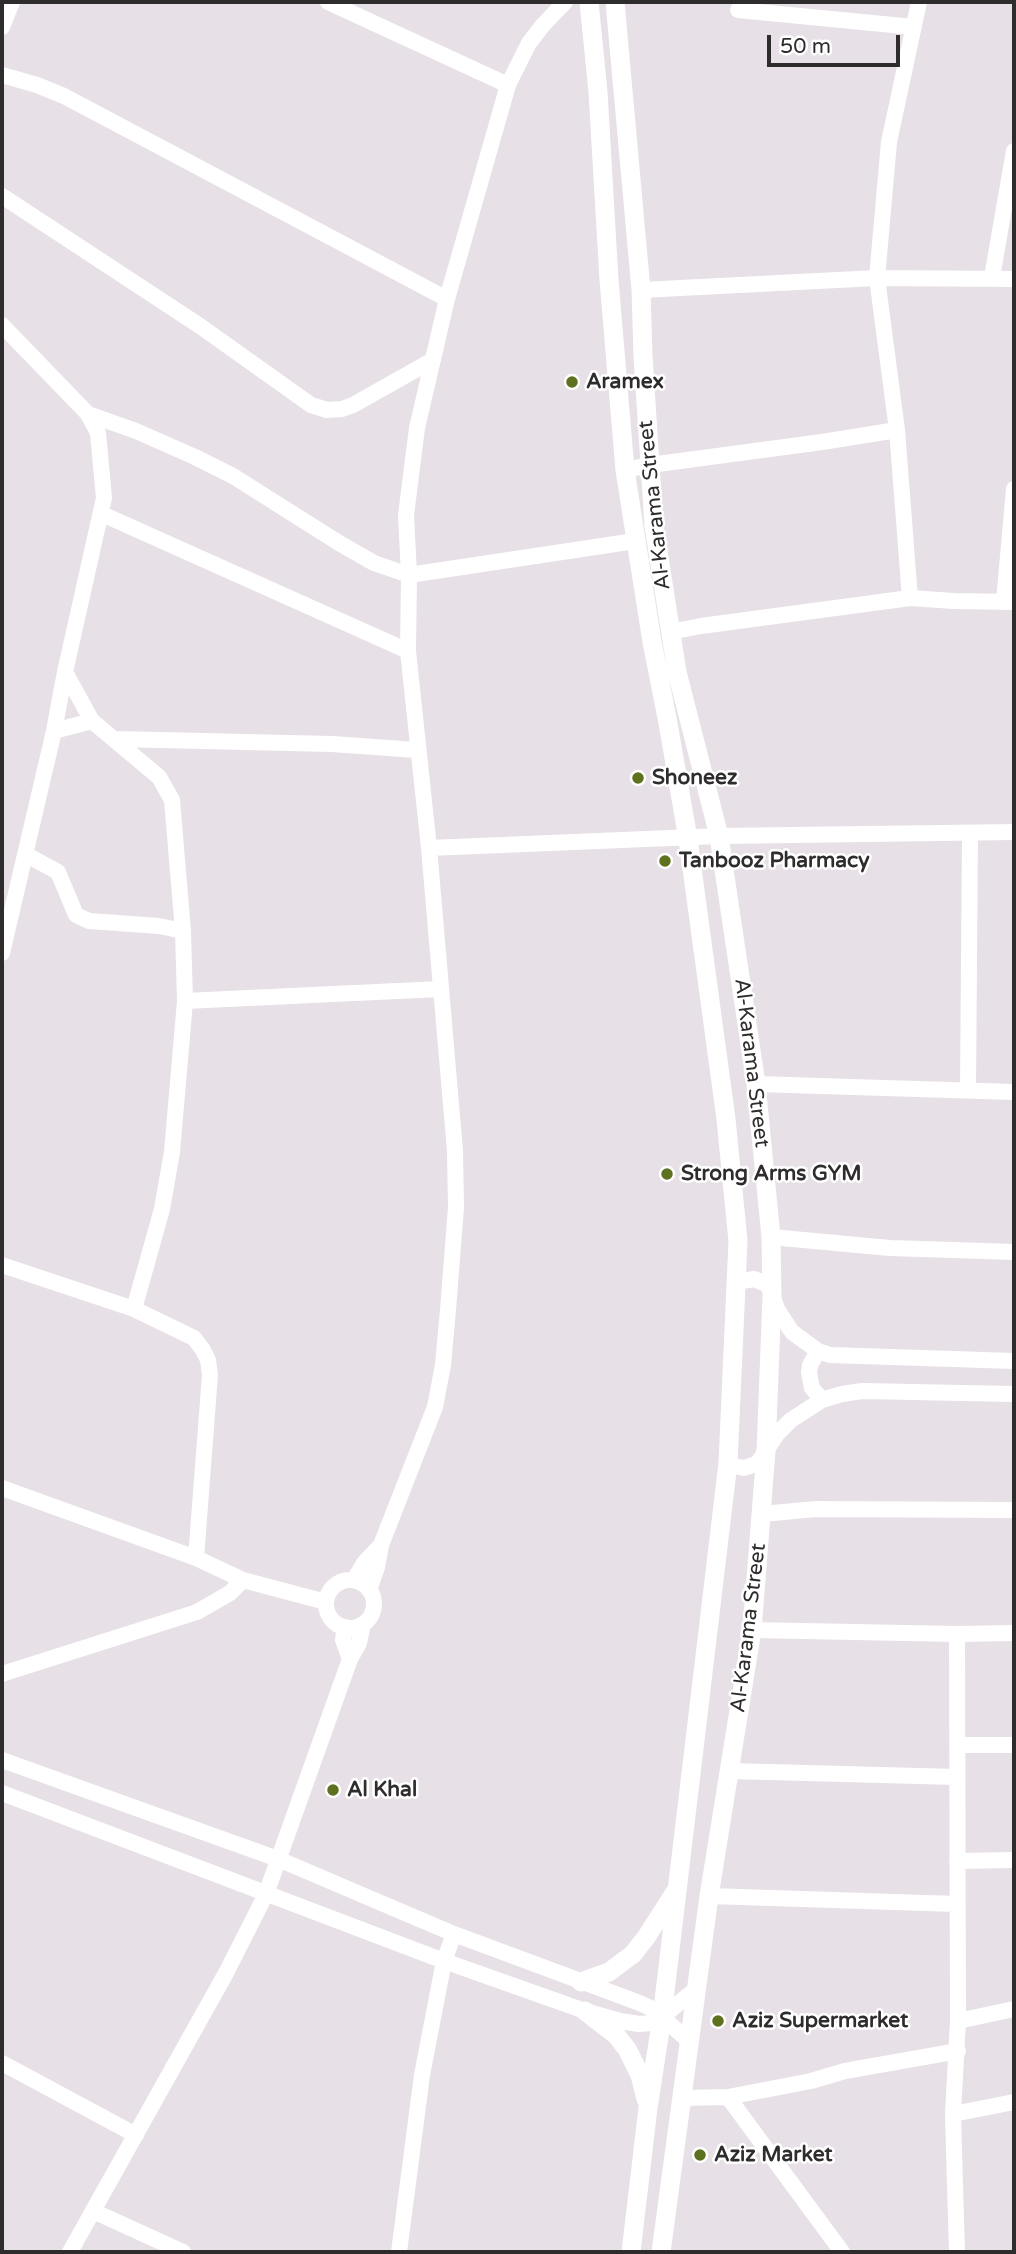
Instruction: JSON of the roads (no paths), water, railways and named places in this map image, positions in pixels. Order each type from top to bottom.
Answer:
[{"type":"street","points":[[2,27],[12,2]]},
{"type":"street","points":[[328,2],[508,85]]},
{"type":"street","points":[[369,1590],[381,1545],[435,1407],[443,1366],[456,1207],[455,1151],[429,848],[408,651],[409,575],[406,515],[418,428],[447,299],[508,85],[529,43],[565,2]]},
{"type":"street","name":"Al-Karama Street","points":[[589,2],[625,470],[688,839],[726,1119],[738,1241],[728,1463],[631,2252]]},
{"type":"street","name":"Al-Karama Street","points":[[615,2],[641,290],[653,526],[677,672],[719,836],[756,1084],[771,1237],[772,1296],[766,1451],[752,1630],[709,1896],[661,2252]]},
{"type":"street","points":[[910,598],[897,430],[877,278],[888,142],[919,2]]},
{"type":"street","points":[[738,10],[914,27]]},
{"type":"street","points":[[2,75],[64,96],[447,299]]},
{"type":"street","points":[[992,277],[1014,151]]},
{"type":"street","points":[[2,196],[200,326],[311,405],[327,411],[353,405],[433,360]]},
{"type":"street","points":[[641,290],[877,278],[1014,279]]},
{"type":"street","points":[[2,325],[88,414],[99,433],[104,498],[54,732],[2,953]]},
{"type":"street","points":[[88,414],[136,431],[233,476],[374,563],[409,575],[635,541]]},
{"type":"street","points":[[625,470],[897,430]]},
{"type":"street","points":[[670,632],[910,598],[1009,602],[1014,489]]},
{"type":"street","points":[[102,514],[408,651]]},
{"type":"street","points":[[65,672],[92,720],[159,776],[172,800],[186,1000],[172,1152],[162,1209],[134,1309]]},
{"type":"street","points":[[54,732],[92,720]]},
{"type":"street","points":[[115,739],[332,744],[417,750]]},
{"type":"street","points":[[968,1089],[970,832]]},
{"type":"street","points":[[429,848],[719,836],[1014,832]]},
{"type":"street","points":[[25,854],[58,872],[76,915],[89,920],[159,926],[183,931]]},
{"type":"street","points":[[186,1000],[440,989]]},
{"type":"street","points":[[756,1084],[1014,1091]]},
{"type":"street","points":[[771,1237],[890,1248],[1014,1252]]},
{"type":"street","points":[[2,1265],[134,1309],[194,1338],[208,1360],[210,1374],[196,1558]]},
{"type":"street","points":[[737,1285],[748,1279],[760,1280],[770,1289],[777,1309],[792,1332],[818,1351],[843,1356],[1014,1361]]},
{"type":"street","points":[[818,1351],[810,1365],[809,1373],[812,1388],[822,1400]]},
{"type":"street","points":[[728,1463],[738,1468],[750,1467],[760,1460],[790,1420],[822,1400],[842,1394],[862,1391],[1014,1394]]},
{"type":"street","points":[[2,1488],[196,1558],[243,1580],[326,1602]]},
{"type":"street","points":[[762,1514],[816,1509],[1014,1510]]},
{"type":"street","points":[[354,1580],[364,1563],[381,1545]]},
{"type":"street","points":[[2,1674],[198,1612],[230,1594],[243,1580]]},
{"type":"street","points":[[70,2252],[226,1973],[266,1894],[359,1643],[363,1624],[373,1608],[373,1599],[363,1584],[344,1580],[335,1585],[326,1602],[331,1618],[345,1628],[363,1624]]},
{"type":"street","points":[[345,1628],[343,1640],[351,1659]]},
{"type":"street","points":[[752,1630],[1014,1633]]},
{"type":"street","points":[[957,1634],[958,2051],[953,2114],[957,2252]]},
{"type":"street","points":[[958,1745],[1014,1745]]},
{"type":"street","points":[[2,1759],[278,1858],[454,1934],[637,2002],[653,2009],[689,2041]]},
{"type":"street","points":[[730,1771],[957,1777]]},
{"type":"street","points":[[2,1793],[444,1961],[585,2011],[639,2024],[651,2024],[696,1989]]},
{"type":"street","points":[[957,1861],[1014,1860]]},
{"type":"street","points":[[581,1983],[609,1972],[633,1954],[647,1937],[677,1888]]},
{"type":"street","points":[[709,1896],[957,1904]]},
{"type":"street","points":[[399,2252],[422,2075],[444,1961],[454,1934]]},
{"type":"street","points":[[958,2021],[1014,2009]]},
{"type":"street","points":[[585,2011],[616,2035],[627,2049],[640,2075],[648,2108]]},
{"type":"street","points":[[682,2098],[728,2097],[811,2081],[845,2071],[958,2051]]},
{"type":"street","points":[[2,2063],[136,2135]]},
{"type":"street","points":[[728,2097],[842,2252]]},
{"type":"street","points":[[953,2114],[1014,2102]]},
{"type":"street","points":[[93,2211],[183,2252]]},
{"type":"place","name":"Aramex","points":[[572,382]]},
{"type":"place","name":"Shoneez","points":[[638,778]]},
{"type":"place","name":"Tanbooz Pharmacy","points":[[665,861]]},
{"type":"place","name":"Strong Arms GYM","points":[[667,1174]]},
{"type":"place","name":"Al Khal","points":[[333,1790]]},
{"type":"place","name":"Aziz Supermarket","points":[[718,2021]]},
{"type":"place","name":"Aziz Market","points":[[700,2155]]}]
